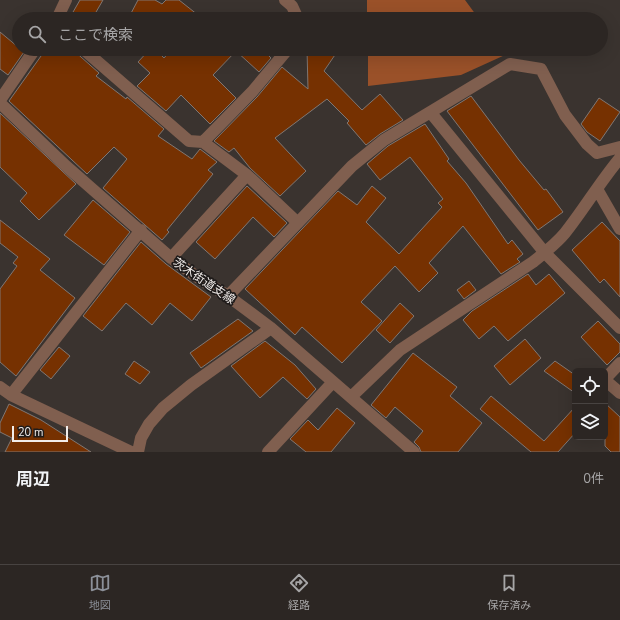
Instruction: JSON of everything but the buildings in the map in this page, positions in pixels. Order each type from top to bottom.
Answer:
[{"type":"street","points":[[60,12],[66,0]]},
{"type":"street","points":[[292,2],[296,12]]},
{"type":"street","points":[[1,104],[31,56]]},
{"type":"street","points":[[91,56],[189,141],[203,142],[246,175],[298,223]]},
{"type":"street","points":[[203,142],[252,92],[282,56]]},
{"type":"street","points":[[228,296],[358,162],[384,140],[510,64],[541,69],[564,115],[587,144],[597,153],[620,147]]},
{"type":"street","name":"茨木街道支線","points":[[1,104],[66,166],[141,230],[171,258],[200,279],[228,296],[271,328],[414,452]]},
{"type":"street","points":[[431,113],[545,252],[619,324]]},
{"type":"street","points":[[351,397],[400,350],[533,262],[545,252],[564,234],[600,183],[620,158]]},
{"type":"street","points":[[171,258],[246,175]]},
{"type":"street","points":[[597,189],[620,228]]},
{"type":"street","points":[[11,395],[141,230]]},
{"type":"street","points":[[138,452],[141,438],[149,424],[163,408],[191,385],[271,328]]},
{"type":"street","points":[[608,376],[620,363]]},
{"type":"street","points":[[268,452],[333,382]]},
{"type":"street","points":[[608,382],[620,393]]},
{"type":"street","points":[[0,387],[11,395],[131,452]]},
{"type":"shaded area","points":[[367,0],[465,0],[474,12],[367,12]]},
{"type":"shaded area","points":[[368,56],[503,56],[461,75],[368,86]]}]
